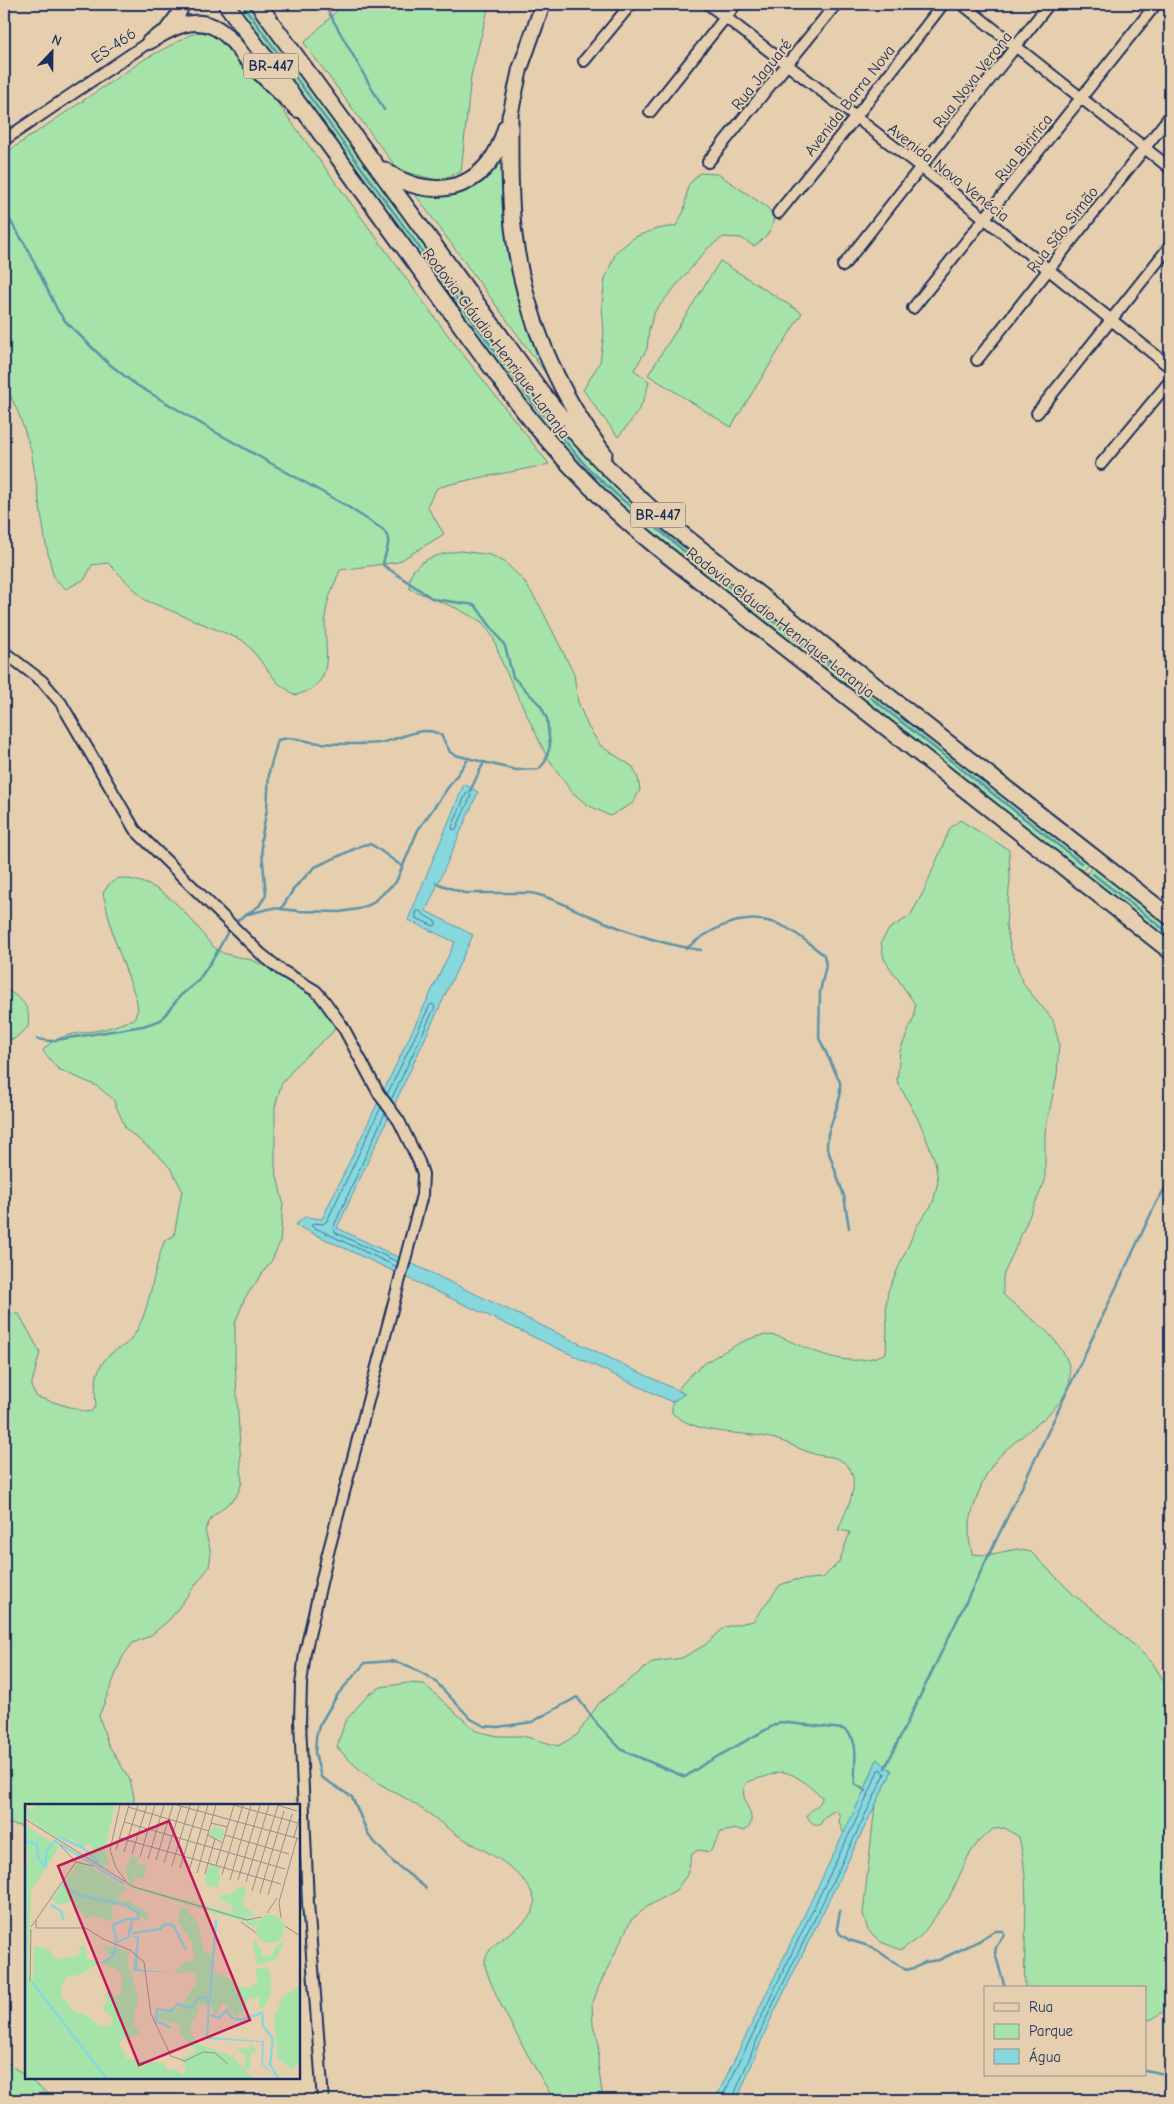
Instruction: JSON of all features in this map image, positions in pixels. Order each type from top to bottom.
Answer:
[{"type":"main road","name":"Rodovia Cláudio Henrique Laranja","points":[[226,4],[530,420],[593,491],[658,547],[1170,950]]},
{"type":"main road","name":"Rodovia Cláudio Henrique Laranja","points":[[258,4],[556,412],[611,473],[674,527],[1170,917]]},
{"type":"main road","points":[[374,163],[396,178],[413,186],[431,189],[458,185],[475,176],[490,162],[500,145],[510,116]]},
{"type":"main road","points":[[510,116],[509,182],[513,228],[526,296],[540,340],[570,403],[595,442],[634,490],[674,527]]},
{"type":"street","name":"ES-466","points":[[167,30],[177,18],[182,4]]},
{"type":"street","points":[[510,116],[520,69],[543,4]]},
{"type":"street","points":[[584,61],[631,4]]},
{"type":"street","name":"Avenida Nova Venécia","points":[[708,4],[922,168],[1170,367]]},
{"type":"street","points":[[650,112],[736,4]]},
{"type":"street","name":"Rua Jaguaré","points":[[708,162],[836,4]]},
{"type":"street","name":"Avenida Barra Nova","points":[[778,213],[855,118],[943,4]]},
{"type":"street","points":[[962,4],[1170,168]]},
{"type":"street","name":"Rua Nova Verona","points":[[843,266],[922,168],[1049,4]]},
{"type":"street","name":"Rua Biririca","points":[[913,308],[1156,4]]},
{"type":"street","name":"ES-466","points":[[4,140],[167,30],[189,23],[204,24],[218,29],[316,128]]},
{"type":"street","name":"Rua São Simão","points":[[976,360],[1050,270],[1170,116]]},
{"type":"street","points":[[1036,413],[1170,246]]},
{"type":"street","points":[[1101,464],[1170,381]]},
{"type":"street","points":[[4,652],[42,681],[61,703],[135,830],[261,954],[281,970],[316,991],[323,999],[343,1027],[379,1094],[399,1121],[423,1174],[422,1195],[408,1251],[327,1556],[305,1653],[301,1685],[300,1721],[308,1903],[323,2100]]},
{"type":"green space","points":[[232,4],[251,4],[535,394],[570,437],[1090,861],[1080,873],[639,525],[558,447]]},
{"type":"green space","points":[[344,4],[491,4],[488,9],[471,76],[461,172],[437,180],[398,170],[304,43]]},
{"type":"green space","points":[[200,32],[210,34],[219,39],[279,105],[444,330],[549,464],[437,488],[427,506],[444,534],[398,562],[340,570],[326,611],[326,661],[324,672],[319,682],[310,690],[295,695],[278,683],[242,640],[145,600],[108,563],[92,565],[85,579],[66,589],[54,578],[46,545],[31,450],[20,417],[4,381],[4,154],[145,59],[190,35]]},
{"type":"green space","points":[[505,149],[504,191],[557,389],[412,190],[442,193]]},
{"type":"green space","points":[[699,173],[718,174],[768,208],[774,217],[772,226],[765,237],[754,246],[741,238],[723,237],[708,248],[655,311],[649,329],[647,349],[634,370],[649,381],[645,397],[638,411],[618,437],[583,390],[600,362],[604,333],[602,304],[605,279],[616,252],[635,237],[656,229],[676,226],[684,211],[688,186]]},
{"type":"green space","points":[[720,261],[802,313],[731,427],[648,375]]},
{"type":"green space","points":[[461,551],[491,555],[506,563],[524,581],[540,606],[574,674],[578,702],[588,727],[601,746],[633,767],[638,778],[640,790],[633,803],[610,816],[586,804],[571,791],[546,755],[503,665],[493,637],[482,622],[458,609],[410,589],[410,579],[418,565],[434,557]]},
{"type":"green space","points":[[960,820],[1009,850],[1010,878],[1006,925],[1011,950],[1024,985],[1053,1020],[1059,1043],[1057,1075],[1045,1132],[1045,1181],[1003,1276],[1003,1294],[1053,1338],[1069,1366],[1069,1383],[1062,1399],[1049,1413],[1002,1453],[987,1474],[979,1491],[969,1527],[972,1554],[987,1555],[1017,1549],[1031,1552],[1074,1595],[1108,1622],[1152,1662],[1170,1691],[1170,2007],[1146,2021],[1146,1986],[1025,1986],[1026,1893],[1023,1855],[1019,1837],[1005,1828],[993,1829],[979,1841],[969,1855],[949,1898],[921,1936],[901,1950],[881,1942],[868,1930],[863,1914],[875,1805],[892,1771],[877,1760],[844,1834],[839,1822],[840,1816],[836,1810],[824,1817],[820,1825],[810,1821],[807,1815],[822,1800],[822,1797],[793,1775],[779,1772],[752,1780],[745,1786],[745,1800],[751,1817],[749,1827],[744,1831],[737,1829],[721,1832],[710,1852],[698,1850],[692,1854],[687,1875],[676,1890],[647,1907],[631,1920],[599,1986],[592,2005],[593,2025],[599,2044],[598,2064],[603,2100],[554,2100],[503,2009],[487,1973],[485,1962],[488,1953],[495,1944],[525,1921],[532,1913],[535,1904],[532,1893],[508,1866],[456,1834],[410,1801],[374,1780],[352,1762],[337,1747],[345,1721],[369,1694],[381,1687],[407,1683],[424,1684],[476,1731],[498,1736],[523,1736],[558,1746],[577,1735],[599,1703],[653,1662],[682,1658],[705,1645],[725,1627],[753,1621],[780,1585],[795,1580],[823,1578],[839,1562],[850,1532],[838,1530],[852,1493],[852,1474],[848,1466],[837,1458],[815,1454],[775,1439],[721,1432],[695,1426],[683,1421],[672,1413],[672,1402],[684,1394],[678,1390],[687,1378],[699,1368],[725,1351],[756,1337],[769,1335],[779,1337],[830,1357],[841,1359],[863,1360],[886,1353],[886,1306],[888,1291],[917,1226],[933,1203],[938,1181],[935,1161],[920,1123],[897,1081],[900,1051],[914,1017],[915,1004],[884,959],[881,942],[889,929],[910,916],[924,891],[950,828]]},
{"type":"green space","points":[[1094,865],[1170,924],[1170,943],[1085,876]]},
{"type":"green space","points":[[119,878],[145,883],[156,888],[183,910],[209,942],[219,951],[251,960],[286,977],[311,994],[337,1023],[332,1033],[297,1064],[281,1085],[275,1107],[275,1167],[283,1203],[280,1242],[272,1260],[245,1298],[235,1323],[235,1361],[242,1483],[236,1497],[212,1517],[205,1530],[211,1553],[209,1567],[170,1619],[150,1636],[133,1643],[123,1656],[99,1716],[108,1744],[130,1780],[134,1797],[133,1804],[25,1804],[25,1827],[4,1823],[4,1313],[19,1314],[40,1352],[31,1387],[37,1397],[86,1412],[92,1411],[96,1405],[95,1391],[98,1372],[104,1360],[129,1341],[138,1329],[143,1317],[165,1240],[174,1236],[182,1190],[172,1170],[160,1157],[126,1129],[113,1099],[97,1086],[58,1069],[43,1051],[48,1045],[62,1037],[108,1028],[134,1019],[138,1009],[136,998],[114,938],[103,893],[109,884]]},
{"type":"green space","points":[[4,988],[24,1003],[29,1019],[28,1027],[14,1039],[4,1040]]},
{"type":"green space","points":[[4,2060],[25,2076],[25,2079],[29,2079],[58,2100],[4,2100]]},
{"type":"water","points":[[464,784],[478,792],[426,911],[473,935],[337,1228],[685,1394],[672,1402],[295,1225],[305,1217],[322,1219],[455,942],[408,920]]},
{"type":"water","points":[[877,1759],[892,1771],[768,2025],[737,2100],[715,2100],[865,1789]]},
{"type":"waterway","points":[[242,4],[532,402],[587,467],[618,496],[684,551],[1081,863]]},
{"type":"waterway","points":[[324,4],[384,110]]},
{"type":"waterway","points":[[4,211],[26,246],[58,311],[66,322],[108,363],[135,384],[210,429],[345,505],[382,529],[388,538],[383,565],[433,599],[475,605],[505,646],[513,677],[541,706],[547,719],[550,746],[545,762],[539,769],[516,770],[455,755],[450,752],[441,735],[426,731],[386,742],[371,744],[320,743],[288,738],[278,740],[269,772],[267,809],[261,840],[266,895],[259,906],[238,920]]},
{"type":"waterway","points":[[248,914],[273,908],[340,912],[358,909],[371,904],[396,882],[418,830],[469,758]]},
{"type":"waterway","points":[[470,791],[484,762]]},
{"type":"waterway","points":[[281,909],[295,887],[315,867],[363,845],[369,844],[374,846],[403,867]]},
{"type":"waterway","points":[[1093,874],[1170,934]]},
{"type":"waterway","points":[[436,883],[464,893],[531,893],[539,895],[632,933],[673,945],[701,950]]},
{"type":"waterway","points":[[687,948],[709,933],[734,922],[760,920],[773,922],[787,928],[824,955],[826,965],[820,992],[819,1038],[840,1082],[840,1097],[828,1134],[827,1147],[844,1196],[849,1228]]},
{"type":"waterway","points":[[37,1039],[50,1041],[143,1026],[161,1020],[180,996],[198,981],[216,954],[228,931]]},
{"type":"waterway","points":[[885,1768],[1022,1487],[1156,1203],[1170,1180]]},
{"type":"waterway","points":[[426,1888],[393,1862],[369,1836],[352,1797],[321,1777],[315,1753],[319,1726],[338,1694],[365,1663],[391,1661],[409,1666],[434,1680],[471,1719],[484,1726],[498,1727],[532,1722],[577,1697],[598,1725],[622,1750],[685,1777],[704,1764],[780,1722],[843,1729],[849,1733],[855,1746],[855,1784],[866,1791]]},
{"type":"waterway","points":[[840,1911],[837,1928],[840,1934],[849,1940],[872,1947],[906,1970],[917,1967],[925,1962],[939,1960],[979,1941],[994,1931],[1003,1931],[1004,1935],[996,1947],[995,1953],[1004,1986]]},
{"type":"waterway","points":[[1146,2070],[1170,2075]]}]
